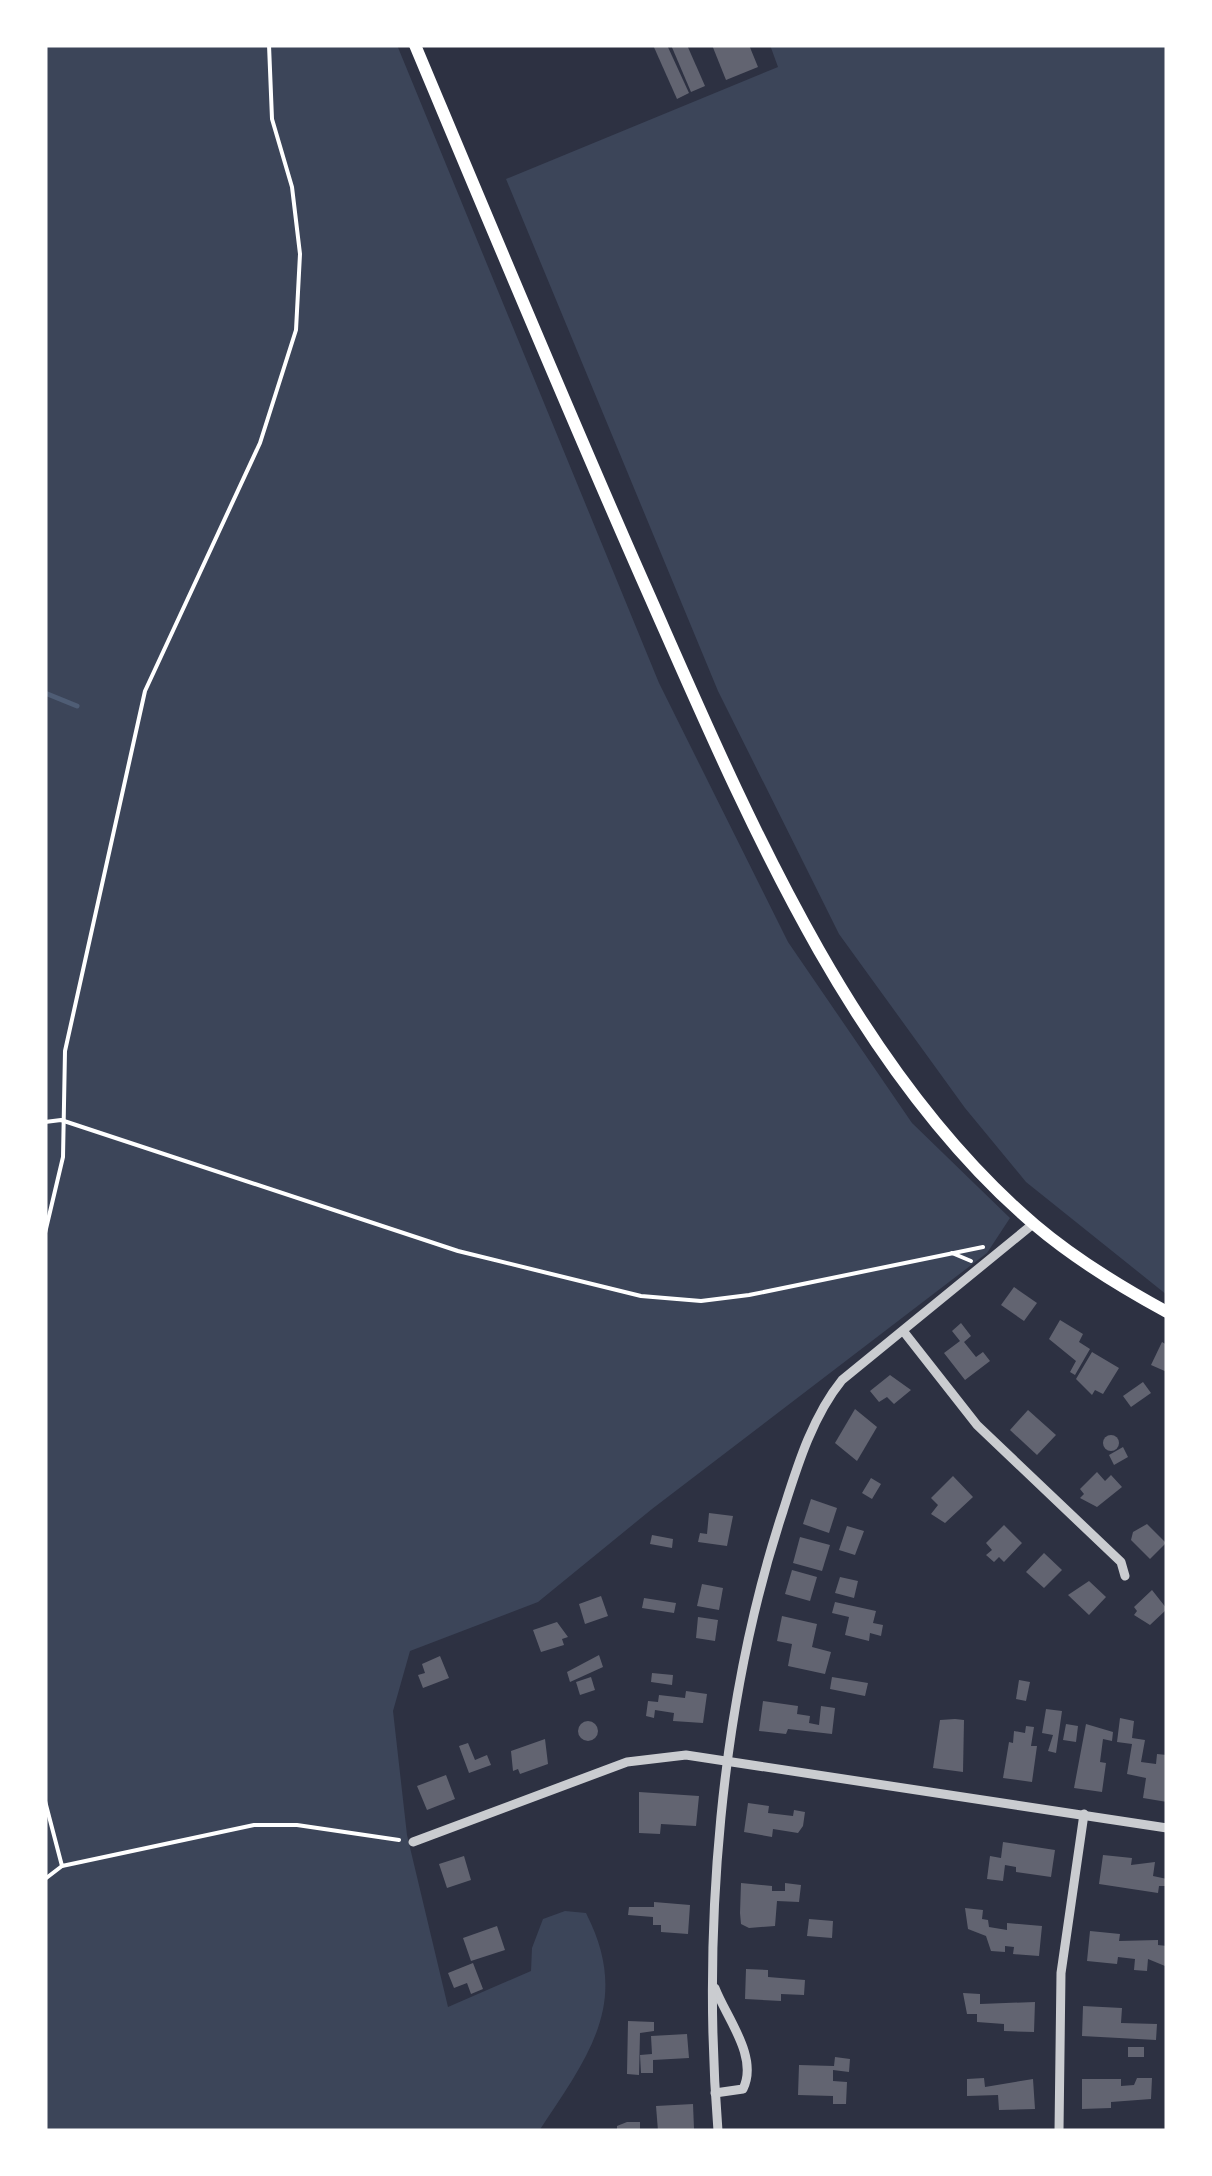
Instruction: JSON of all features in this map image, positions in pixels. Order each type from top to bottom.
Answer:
[{"type":"main road","points":[[416,45],[598,480],[691,689],[777,867],[844,988],[916,1096],[954,1144],[1033,1224],[1096,1270],[1167,1312]]},
{"type":"street","points":[[718,2131],[712,1979],[728,1761],[756,1596],[800,1463],[831,1393],[1033,1224]]},
{"type":"street","points":[[904,1332],[977,1425],[1120,1562],[1125,1576]]},
{"type":"street","points":[[413,1842],[627,1762],[686,1755],[1167,1828]]},
{"type":"street","points":[[1058,2131],[1061,1973],[1084,1814]]},
{"type":"street","points":[[712,1979],[742,2047],[748,2075],[743,2089],[715,2093]]},
{"type":"path","points":[[45,1233],[63,1157],[65,1051],[145,690],[260,443],[296,330],[300,254],[292,187],[272,118],[268,45]]},
{"type":"path","points":[[45,1122],[61,1120],[458,1251],[641,1296],[702,1301],[749,1295],[1012,1242]]},
{"type":"path","points":[[948,1252],[984,1266]]},
{"type":"path","points":[[45,1801],[62,1866]]},
{"type":"path","points":[[45,1879],[62,1866],[254,1824],[297,1825],[413,1842]]},
{"type":"shaded area","points":[[45,45],[397,45],[659,683],[788,942],[912,1123],[1010,1218],[987,1253],[652,1509],[538,1602],[410,1651],[393,1711],[407,1835],[448,2007],[531,1971],[532,1948],[543,1919],[565,1911],[586,1913],[599,1945],[605,1974],[598,2028],[588,2053],[539,2131],[45,2131]]},
{"type":"shaded area","points":[[770,45],[1167,45],[1167,1295],[1026,1182],[965,1108],[839,934],[718,691],[506,179],[778,67]]},
{"type":"building","points":[[653,45],[667,45],[689,93],[677,99]]},
{"type":"building","points":[[671,45],[687,45],[705,86],[691,92]]},
{"type":"building","points":[[712,45],[749,45],[758,67],[726,80]]},
{"type":"building","points":[[1014,1287],[1037,1303],[1024,1321],[1001,1305]]},
{"type":"building","points":[[1060,1320],[1083,1334],[1079,1342],[1090,1349],[1075,1375],[1070,1372],[1076,1361],[1049,1339]]},
{"type":"building","points":[[961,1323],[971,1336],[964,1342],[976,1357],[983,1352],[990,1361],[965,1380],[944,1353],[960,1341],[952,1331]]},
{"type":"building","points":[[1162,1342],[1167,1345],[1167,1372],[1151,1365]]},
{"type":"building","points":[[1092,1352],[1119,1368],[1103,1394],[1095,1390],[1092,1395],[1076,1379]]},
{"type":"building","points":[[890,1375],[911,1390],[894,1404],[887,1397],[879,1402],[870,1391]]},
{"type":"building","points":[[1143,1382],[1151,1393],[1131,1407],[1123,1396]]},
{"type":"building","points":[[855,1409],[877,1427],[857,1461],[835,1443]]},
{"type":"building","points":[[1028,1410],[1056,1435],[1037,1455],[1010,1430]]},
{"type":"building","points":[[1111,1435],[1119,1443],[1111,1451],[1103,1443]]},
{"type":"building","points":[[1123,1447],[1128,1457],[1114,1465],[1109,1455]]},
{"type":"building","points":[[1097,1472],[1105,1481],[1111,1475],[1122,1487],[1097,1507],[1080,1498],[1084,1494],[1080,1489]]},
{"type":"building","points":[[953,1476],[973,1497],[945,1523],[931,1514],[938,1505],[931,1498]]},
{"type":"building","points":[[871,1478],[881,1484],[872,1499],[862,1493]]},
{"type":"building","points":[[811,1499],[837,1508],[829,1533],[803,1524]]},
{"type":"building","points":[[709,1513],[733,1516],[727,1546],[698,1542],[700,1533],[707,1534]]},
{"type":"building","points":[[1147,1524],[1166,1543],[1150,1559],[1131,1540],[1133,1532]]},
{"type":"building","points":[[1004,1525],[1022,1543],[1004,1562],[999,1557],[994,1562],[986,1555],[992,1550],[986,1543]]},
{"type":"building","points":[[847,1526],[864,1531],[855,1555],[839,1550]]},
{"type":"building","points":[[652,1535],[673,1539],[672,1548],[650,1544]]},
{"type":"building","points":[[800,1537],[830,1545],[822,1571],[793,1563]]},
{"type":"building","points":[[1044,1553],[1062,1570],[1044,1588],[1026,1572]]},
{"type":"building","points":[[792,1570],[817,1577],[810,1601],[785,1594]]},
{"type":"building","points":[[840,1577],[858,1581],[854,1598],[835,1593]]},
{"type":"building","points":[[1089,1581],[1106,1597],[1089,1615],[1068,1595]]},
{"type":"building","points":[[702,1584],[723,1588],[719,1610],[697,1606]]},
{"type":"building","points":[[1152,1590],[1167,1609],[1150,1625],[1134,1615],[1134,1607]]},
{"type":"building","points":[[601,1596],[608,1616],[585,1624],[579,1604]]},
{"type":"building","points":[[644,1598],[676,1603],[674,1613],[642,1608]]},
{"type":"building","points":[[835,1602],[876,1611],[873,1623],[883,1625],[881,1636],[870,1633],[869,1641],[845,1635],[849,1617],[832,1613]]},
{"type":"building","points":[[782,1616],[817,1624],[812,1647],[831,1652],[825,1674],[788,1666],[792,1644],[777,1641]]},
{"type":"building","points":[[698,1617],[718,1620],[715,1641],[696,1638]]},
{"type":"building","points":[[557,1622],[568,1637],[562,1639],[564,1645],[541,1652],[533,1630]]},
{"type":"building","points":[[599,1655],[603,1667],[570,1682],[567,1672]]},
{"type":"building","points":[[440,1656],[449,1678],[423,1688],[418,1675],[425,1673],[422,1664]]},
{"type":"building","points":[[652,1673],[673,1675],[672,1685],[651,1682]]},
{"type":"building","points":[[591,1677],[595,1690],[580,1695],[576,1682]]},
{"type":"building","points":[[832,1677],[868,1683],[865,1696],[830,1689]]},
{"type":"building","points":[[1019,1680],[1030,1682],[1026,1701],[1016,1699]]},
{"type":"building","points":[[686,1691],[707,1694],[703,1723],[673,1721],[674,1713],[655,1710],[654,1718],[646,1716],[648,1701],[658,1702],[659,1695],[685,1698]]},
{"type":"building","points":[[763,1701],[798,1706],[797,1714],[810,1716],[809,1723],[819,1725],[821,1706],[835,1708],[832,1734],[788,1729],[786,1734],[759,1731]]},
{"type":"building","points":[[1046,1709],[1062,1711],[1056,1753],[1048,1751],[1053,1735],[1042,1733]]},
{"type":"building","points":[[1120,1718],[1134,1721],[1132,1738],[1145,1740],[1141,1762],[1156,1764],[1157,1754],[1167,1755],[1167,1802],[1143,1798],[1146,1778],[1127,1774],[1132,1744],[1117,1742]]},
{"type":"building","points":[[940,1720],[964,1720],[963,1772],[933,1768]]},
{"type":"building","points":[[588,1721],[598,1731],[588,1741],[578,1731]]},
{"type":"building","points":[[1066,1724],[1078,1726],[1076,1742],[1063,1740]]},
{"type":"building","points":[[1086,1724],[1113,1732],[1112,1741],[1103,1739],[1100,1762],[1106,1763],[1102,1792],[1074,1788]]},
{"type":"building","points":[[1026,1726],[1034,1727],[1031,1746],[1037,1746],[1032,1782],[1003,1778],[1009,1742],[1013,1743],[1014,1731],[1025,1733]]},
{"type":"building","points":[[545,1739],[548,1764],[520,1774],[518,1769],[513,1771],[511,1751]]},
{"type":"building","points":[[468,1743],[475,1760],[487,1755],[491,1765],[469,1773],[459,1746]]},
{"type":"building","points":[[446,1775],[455,1799],[427,1810],[417,1786]]},
{"type":"building","points":[[639,1792],[699,1796],[696,1826],[661,1824],[660,1834],[639,1833]]},
{"type":"building","points":[[748,1803],[769,1806],[768,1813],[793,1816],[794,1810],[805,1812],[803,1826],[798,1833],[773,1829],[772,1837],[744,1832]]},
{"type":"building","points":[[1003,1842],[1055,1850],[1051,1877],[1016,1872],[1016,1867],[1005,1865],[1003,1881],[987,1879],[990,1856],[1001,1858]]},
{"type":"building","points":[[1103,1855],[1132,1858],[1131,1865],[1155,1862],[1153,1876],[1167,1879],[1166,1886],[1159,1886],[1158,1893],[1099,1884]]},
{"type":"building","points":[[464,1856],[471,1880],[447,1888],[439,1864]]},
{"type":"building","points":[[741,1883],[772,1886],[772,1891],[785,1891],[785,1883],[801,1885],[799,1902],[777,1901],[775,1926],[749,1928],[741,1924]]},
{"type":"building","points":[[654,1902],[690,1905],[688,1934],[661,1932],[661,1925],[653,1925],[653,1917],[628,1915],[629,1907],[654,1907]]},
{"type":"building","points":[[965,1908],[983,1910],[982,1919],[988,1920],[989,1927],[1007,1930],[1007,1923],[1042,1926],[1039,1956],[1013,1954],[1014,1947],[1005,1946],[1005,1952],[991,1951],[986,1936],[968,1929]]},
{"type":"building","points":[[809,1919],[833,1921],[832,1938],[807,1936]]},
{"type":"building","points":[[497,1926],[505,1950],[471,1961],[463,1938]]},
{"type":"building","points":[[1090,1931],[1120,1934],[1119,1941],[1158,1940],[1158,1945],[1167,1946],[1165,1966],[1148,1959],[1147,1971],[1134,1970],[1135,1959],[1118,1957],[1117,1964],[1087,1961]]},
{"type":"building","points":[[473,1963],[483,1989],[471,1994],[467,1983],[454,1988],[448,1973]]},
{"type":"building","points":[[746,1969],[768,1970],[768,1977],[805,1980],[804,1995],[781,1994],[781,2001],[745,1999]]},
{"type":"building","points":[[963,1993],[980,1994],[980,2004],[1035,2002],[1034,2032],[1004,2031],[1004,2024],[977,2022],[977,2014],[967,2014]]},
{"type":"building","points":[[1083,2006],[1122,2008],[1121,2023],[1157,2024],[1156,2040],[1082,2036]]},
{"type":"building","points":[[628,2021],[654,2022],[654,2031],[640,2033],[639,2075],[627,2074]]},
{"type":"building","points":[[687,2034],[689,2058],[653,2060],[653,2073],[641,2073],[640,2055],[652,2054],[651,2036]]},
{"type":"building","points":[[1128,2047],[1144,2047],[1144,2057],[1128,2057]]},
{"type":"building","points":[[835,2057],[850,2059],[849,2072],[833,2070],[833,2081],[847,2082],[846,2104],[833,2104],[833,2096],[798,2095],[799,2065],[834,2066]]},
{"type":"building","points":[[984,2078],[985,2087],[1033,2079],[1035,2109],[999,2110],[998,2095],[967,2096],[967,2079]]},
{"type":"building","points":[[1137,2078],[1152,2078],[1151,2099],[1111,2102],[1111,2108],[1082,2109],[1082,2079],[1121,2079],[1121,2086],[1134,2085]]},
{"type":"building","points":[[693,2104],[694,2129],[658,2131],[656,2106]]},
{"type":"building","points":[[640,2122],[640,2131],[617,2131],[617,2126]]},
{"type":"waterway","points":[[45,693],[77,706]]}]
